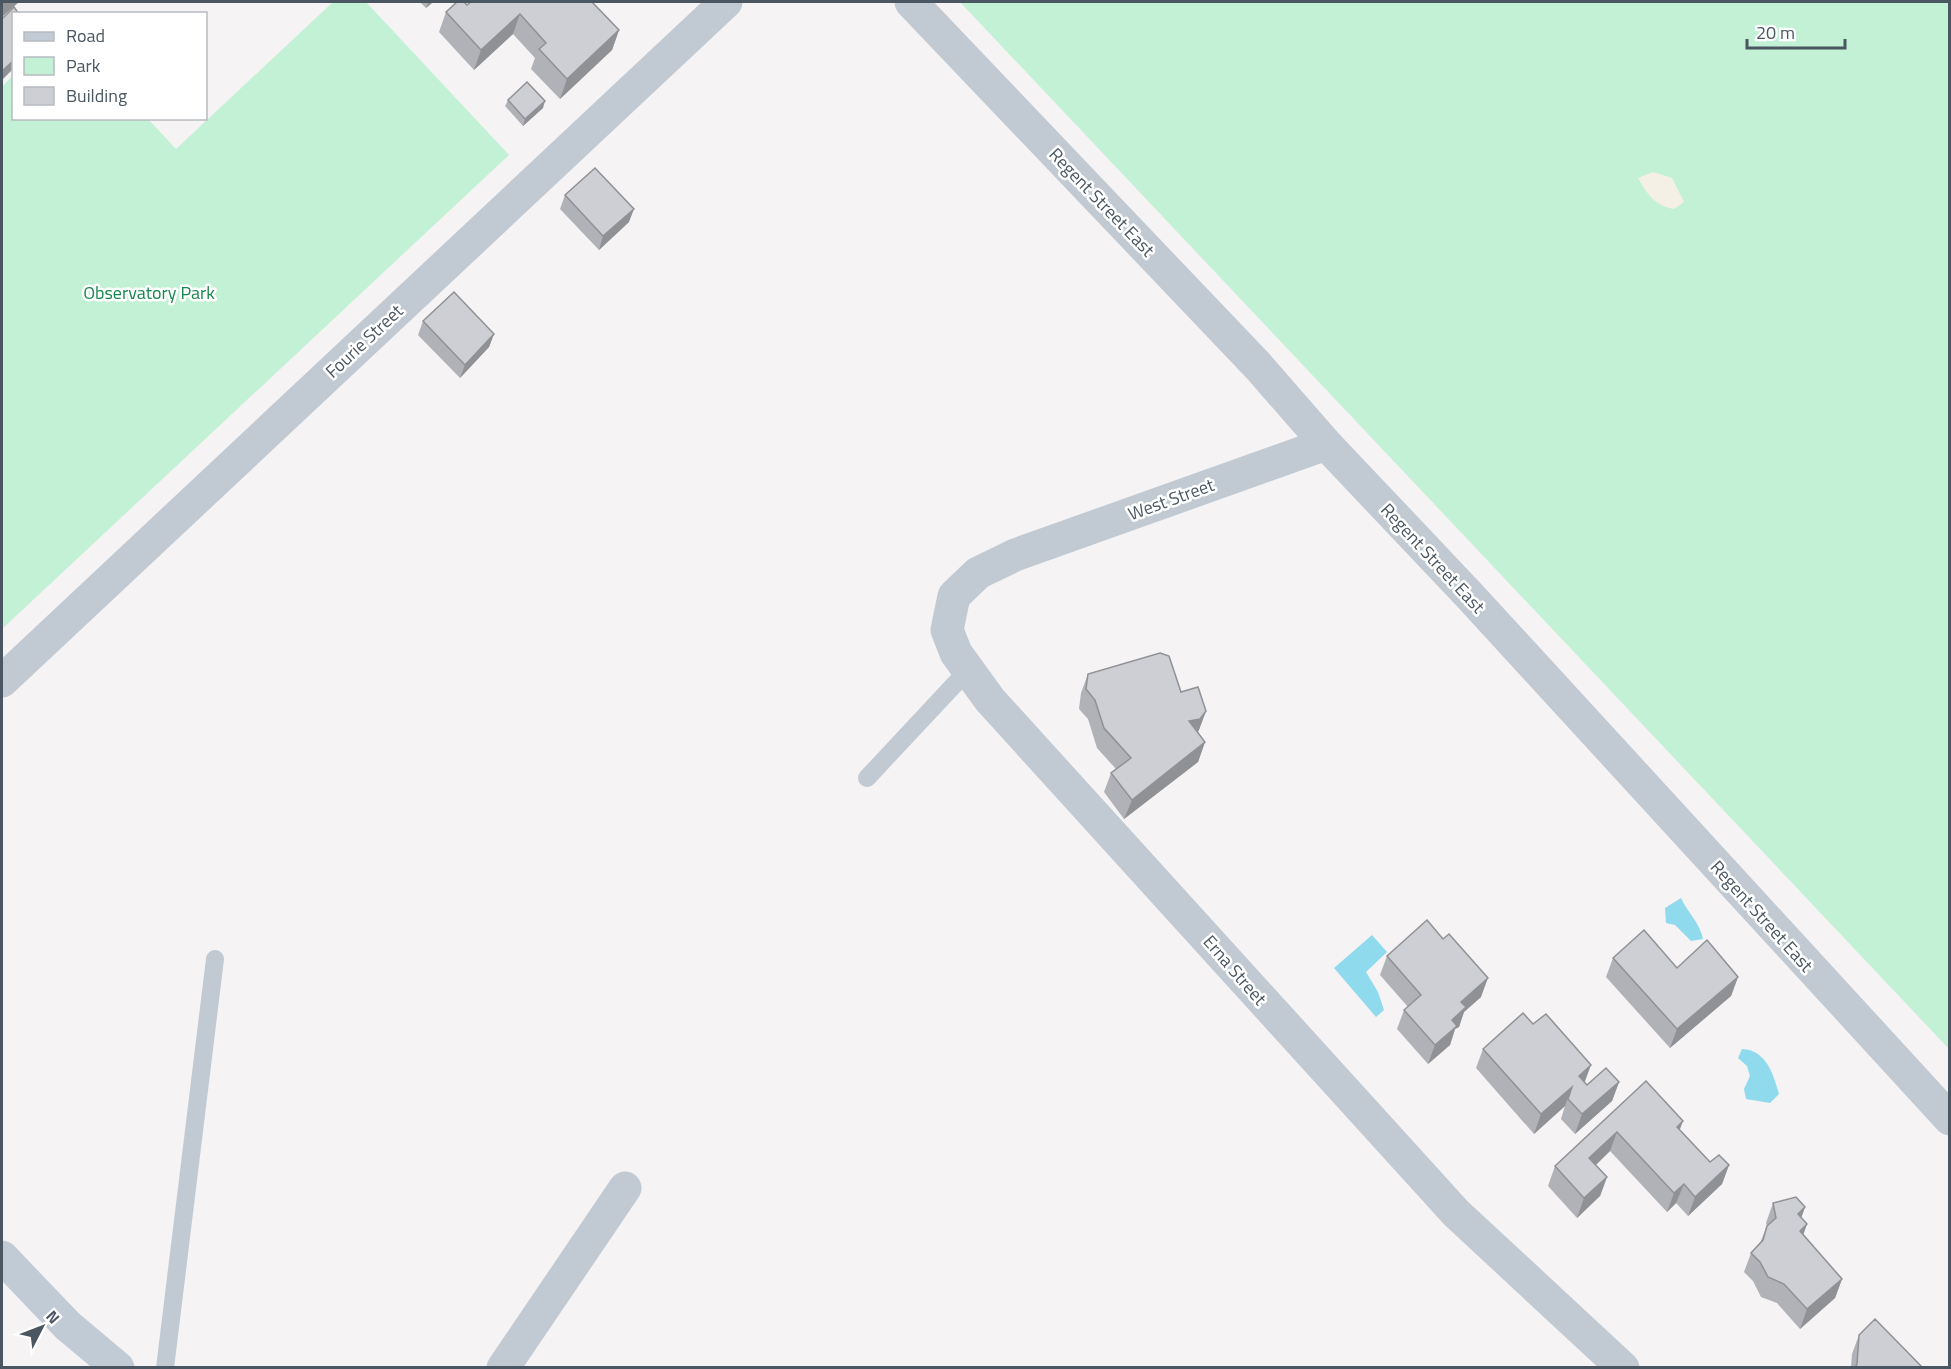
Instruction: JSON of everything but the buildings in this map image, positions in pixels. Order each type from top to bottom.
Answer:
[{"type":"main road","points":[[2,1257],[68,1326],[118,1368]]},
{"type":"street","name":"Fourie Street","points":[[2,681],[726,2]]},
{"type":"street","name":"Regent Street East","points":[[911,2],[1258,366],[1326,444],[1469,595],[1950,1119]]},
{"type":"street","name":"West Street","points":[[1015,555],[1326,444]]},
{"type":"street","name":"Erna Street","points":[[1015,555],[978,573],[954,596],[947,630],[956,653],[990,700],[1456,1213],[1623,1368]]},
{"type":"street","points":[[503,1368],[625,1188]]},
{"type":"lane","points":[[867,778],[968,670]]},
{"type":"lane","points":[[165,1368],[215,959]]},
{"type":"green space","name":"Observatory Park","points":[[333,2],[366,2],[509,155],[2,629],[2,87],[12,76],[12,120],[149,120],[176,149]]},
{"type":"green space","points":[[960,2],[1949,2],[1949,1049]]},
{"type":"sand","points":[[1653,172],[1672,178],[1684,202],[1674,209],[1652,198],[1638,178]]},
{"type":"water","points":[[1681,898],[1703,939],[1691,941],[1675,925],[1666,923],[1665,908]]},
{"type":"water","points":[[1372,935],[1387,952],[1366,972],[1378,992],[1384,1010],[1376,1017],[1334,968]]},
{"type":"water","points":[[1742,1049],[1750,1050],[1763,1058],[1771,1071],[1779,1094],[1770,1103],[1746,1099],[1744,1089],[1750,1076],[1747,1066],[1738,1058]]}]
